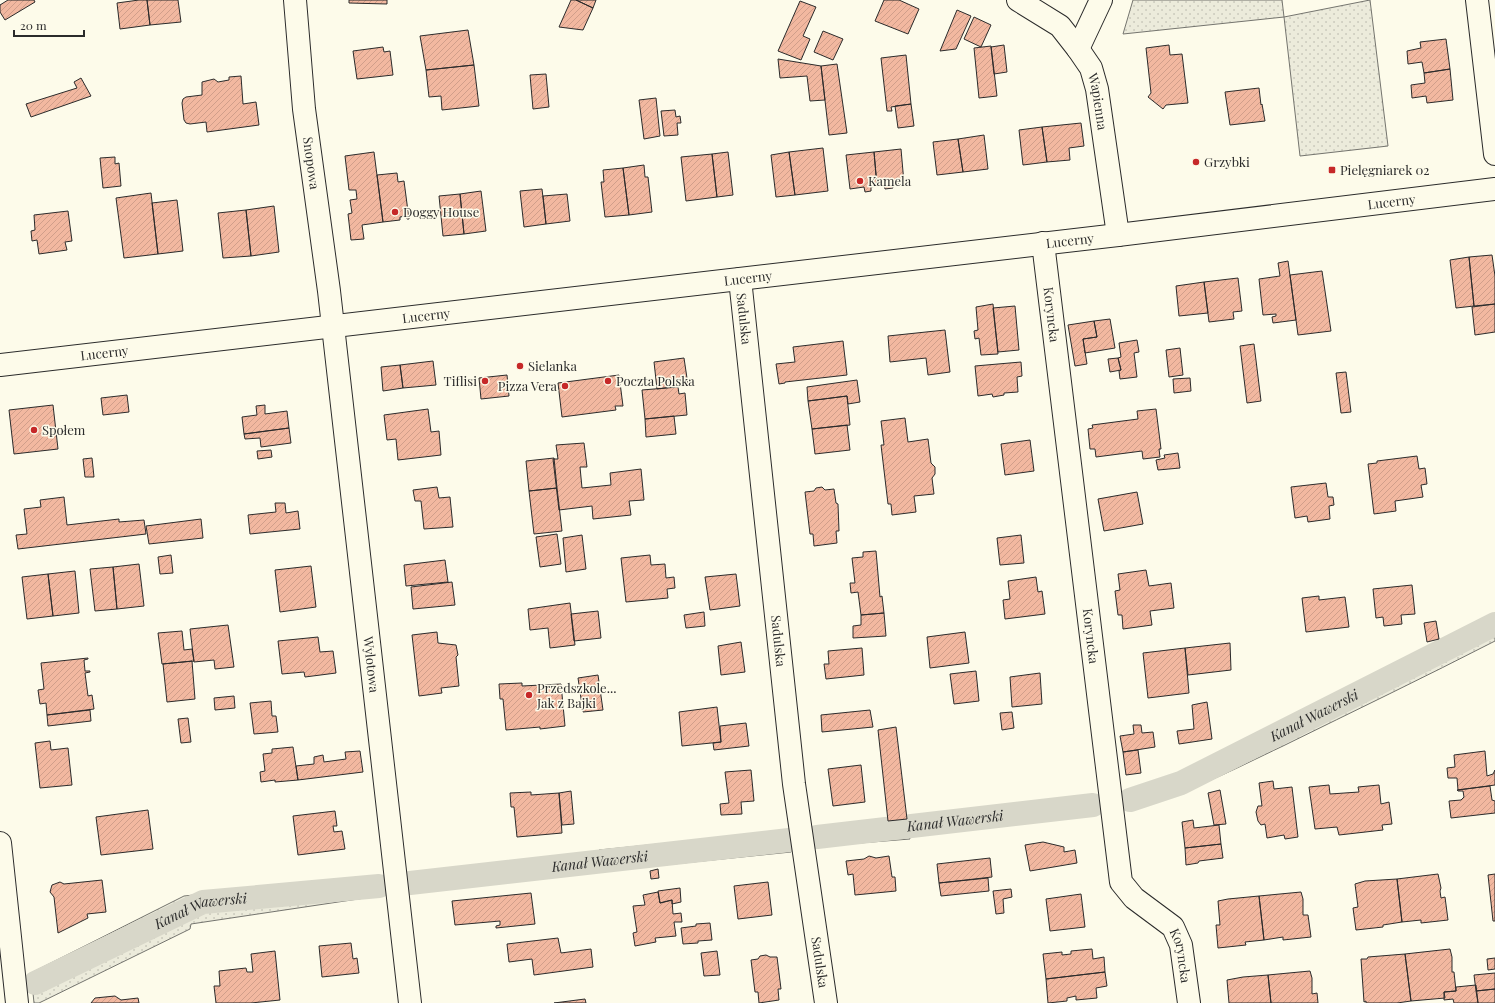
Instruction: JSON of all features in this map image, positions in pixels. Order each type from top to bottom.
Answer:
[{"type":"street","name":"Snopowa","points":[[294,0],[304,109],[333,326]]},
{"type":"street","name":"Wapienna","points":[[1018,0],[1060,26],[1091,68],[1097,89],[1118,235]]},
{"type":"street","points":[[1078,49],[1101,0]]},
{"type":"street","points":[[1477,0],[1495,154]]},
{"type":"street","name":"Lucerny","points":[[0,365],[1118,235],[1495,189]]},
{"type":"street","name":"Koryncka","points":[[1043,243],[1120,882],[1134,898],[1173,927],[1181,945],[1189,1003]]},
{"type":"street","name":"Sadulska","points":[[740,279],[794,784],[826,1003]]},
{"type":"street","name":"Wylotowa","points":[[333,326],[366,605],[410,1003]]},
{"type":"street","points":[[0,843],[17,1003]]},
{"type":"shaded area","points":[[1133,0],[1282,0],[1284,17],[1123,34]]},
{"type":"shaded area","points":[[1370,0],[1388,146],[1300,156],[1284,17]]},
{"type":"shaded area","points":[[1495,613],[1495,641],[1205,783],[1164,798],[1123,808],[1121,794],[1132,792],[1178,777],[1301,712]]},
{"type":"shaded area","points":[[1093,795],[1096,815],[909,835],[910,839],[822,846],[820,830]]},
{"type":"shaded area","points":[[788,831],[791,852],[409,891],[408,878],[599,855],[599,850]]},
{"type":"shaded area","points":[[382,876],[385,895],[191,924],[190,929],[39,1003],[34,1003],[31,973],[184,896]]},
{"type":"building","points":[[8,0],[34,0],[35,2],[5,20],[0,12],[0,5]]},
{"type":"building","points":[[147,0],[150,25],[120,29],[117,3]]},
{"type":"building","points":[[147,0],[178,0],[181,22],[150,25]]},
{"type":"building","points":[[349,0],[387,0],[387,4],[349,3]]},
{"type":"building","points":[[571,0],[576,0],[593,8],[583,30],[559,27]]},
{"type":"building","points":[[576,0],[596,0],[593,8]]},
{"type":"building","points":[[884,0],[899,0],[919,9],[908,34],[875,21]]},
{"type":"building","points":[[800,1],[816,7],[803,36],[810,39],[801,60],[778,51]]},
{"type":"building","points":[[957,10],[971,16],[956,49],[940,51]]},
{"type":"building","points":[[974,17],[991,25],[981,47],[964,39]]},
{"type":"building","points":[[468,30],[474,65],[426,70],[420,36]]},
{"type":"building","points":[[823,31],[843,39],[833,60],[814,52]]},
{"type":"building","points":[[1446,39],[1450,69],[1424,73],[1422,62],[1408,64],[1407,51],[1421,48],[1420,42]]},
{"type":"building","points":[[1004,45],[1007,72],[994,74],[991,47]]},
{"type":"building","points":[[1169,45],[1170,55],[1182,54],[1188,103],[1166,105],[1163,109],[1148,97],[1151,93],[1146,48]]},
{"type":"building","points":[[991,46],[997,96],[979,98],[974,48]]},
{"type":"building","points":[[383,47],[384,52],[390,51],[393,75],[357,79],[353,51]]},
{"type":"building","points":[[906,55],[911,104],[891,107],[892,111],[887,111],[881,58]]},
{"type":"building","points":[[778,59],[821,66],[825,100],[810,101],[807,76],[780,78]]},
{"type":"building","points":[[837,64],[847,133],[829,135],[821,66]]},
{"type":"building","points":[[474,65],[479,106],[442,110],[441,96],[429,97],[426,70]]},
{"type":"building","points":[[1450,69],[1453,100],[1427,103],[1426,96],[1412,98],[1411,85],[1425,83],[1424,73]]},
{"type":"building","points":[[546,74],[549,107],[533,109],[530,75]]},
{"type":"building","points":[[241,76],[243,104],[256,102],[259,125],[207,132],[206,122],[186,123],[184,120],[183,99],[186,97],[202,95],[202,82],[214,79],[218,82],[229,80],[229,77]]},
{"type":"building","points":[[81,78],[91,96],[31,117],[26,104],[77,88],[74,82]]},
{"type":"building","points":[[1259,88],[1265,121],[1230,125],[1225,92]]},
{"type":"building","points":[[656,98],[660,136],[644,139],[639,100]]},
{"type":"building","points":[[911,104],[914,126],[898,128],[895,106]]},
{"type":"building","points":[[675,110],[676,117],[680,116],[681,123],[677,123],[678,135],[664,136],[661,111]]},
{"type":"building","points":[[1081,123],[1084,146],[1069,148],[1070,160],[1047,162],[1042,127]]},
{"type":"building","points":[[1042,127],[1047,162],[1023,165],[1019,130]]},
{"type":"building","points":[[984,135],[988,169],[963,172],[958,139]]},
{"type":"building","points":[[958,139],[963,172],[937,175],[933,142]]},
{"type":"building","points":[[823,148],[828,191],[795,195],[789,152]]},
{"type":"building","points":[[901,149],[904,183],[892,184],[893,188],[885,189],[884,185],[877,186],[874,152]]},
{"type":"building","points":[[374,152],[383,222],[362,225],[364,239],[351,240],[348,214],[352,213],[350,200],[357,199],[356,190],[349,190],[345,156]]},
{"type":"building","points":[[728,152],[733,195],[717,197],[712,154]]},
{"type":"building","points":[[789,152],[795,195],[776,197],[771,155]]},
{"type":"building","points":[[874,152],[877,186],[871,187],[871,191],[865,192],[864,187],[850,189],[846,155]]},
{"type":"building","points":[[712,154],[717,197],[686,201],[681,157]]},
{"type":"building","points":[[115,157],[115,164],[119,163],[121,186],[103,188],[100,158]]},
{"type":"building","points":[[644,165],[645,177],[648,177],[652,212],[629,215],[623,168]]},
{"type":"building","points":[[623,168],[629,215],[605,217],[601,182],[604,182],[603,170]]},
{"type":"building","points":[[397,173],[398,182],[404,181],[409,219],[407,219],[406,216],[400,217],[400,220],[383,222],[377,175]]},
{"type":"building","points":[[542,189],[546,224],[524,227],[520,191]]},
{"type":"building","points":[[481,191],[486,231],[464,234],[460,194]]},
{"type":"building","points":[[151,193],[158,254],[124,258],[116,198]]},
{"type":"building","points":[[460,194],[464,234],[443,236],[439,196]]},
{"type":"building","points":[[567,194],[570,221],[546,224],[543,196]]},
{"type":"building","points":[[177,200],[183,251],[158,254],[152,203]]},
{"type":"building","points":[[274,206],[279,252],[251,256],[246,210]]},
{"type":"building","points":[[246,210],[251,256],[223,258],[218,213]]},
{"type":"building","points":[[68,211],[72,241],[65,242],[67,250],[39,254],[37,240],[32,241],[31,231],[35,230],[34,215]]},
{"type":"building","points":[[1492,255],[1495,276],[1495,304],[1474,306],[1469,257]]},
{"type":"building","points":[[1469,257],[1474,306],[1456,308],[1450,260]]},
{"type":"building","points":[[1288,261],[1296,320],[1273,323],[1272,317],[1276,316],[1276,314],[1263,315],[1259,279],[1280,276],[1278,263]]},
{"type":"building","points":[[1322,271],[1331,331],[1298,335],[1290,275]]},
{"type":"building","points":[[1238,278],[1242,311],[1233,312],[1234,319],[1209,322],[1204,282]]},
{"type":"building","points":[[1204,282],[1208,313],[1179,316],[1176,286]]},
{"type":"building","points":[[993,304],[998,354],[981,355],[979,338],[975,339],[974,331],[978,330],[976,307]]},
{"type":"building","points":[[1495,304],[1495,332],[1475,335],[1472,307]]},
{"type":"building","points":[[1015,306],[1019,350],[998,352],[993,308]]},
{"type":"building","points":[[1110,319],[1115,348],[1085,353],[1083,339],[1097,337],[1094,321]]},
{"type":"building","points":[[1094,321],[1097,337],[1083,339],[1087,364],[1075,366],[1068,325]]},
{"type":"building","points":[[945,330],[950,372],[928,375],[926,358],[890,362],[888,336]]},
{"type":"building","points":[[1137,340],[1139,352],[1134,353],[1137,377],[1120,379],[1119,371],[1121,370],[1118,358],[1121,357],[1119,343]]},
{"type":"building","points":[[843,341],[847,375],[779,384],[776,364],[795,362],[793,347]]},
{"type":"building","points":[[1254,344],[1261,401],[1247,403],[1240,346]]},
{"type":"building","points":[[1180,348],[1183,375],[1169,377],[1166,350]]},
{"type":"building","points":[[684,358],[688,385],[657,389],[654,362]]},
{"type":"building","points":[[1118,358],[1121,370],[1110,372],[1108,359]]},
{"type":"building","points":[[433,361],[436,385],[403,388],[400,365]]},
{"type":"building","points":[[1021,362],[1022,376],[1017,377],[1018,392],[1004,393],[1004,395],[993,397],[992,394],[978,396],[975,366]]},
{"type":"building","points":[[400,365],[403,388],[383,391],[381,367]]},
{"type":"building","points":[[1346,372],[1351,412],[1341,413],[1336,373]]},
{"type":"building","points":[[507,375],[509,396],[481,399],[479,378]]},
{"type":"building","points":[[619,375],[623,406],[615,406],[616,410],[562,417],[558,383]]},
{"type":"building","points":[[1190,378],[1191,391],[1174,393],[1173,379]]},
{"type":"building","points":[[857,380],[860,402],[848,404],[847,396],[808,401],[807,387]]},
{"type":"building","points":[[678,387],[679,394],[685,393],[687,415],[645,419],[642,390]]},
{"type":"building","points":[[127,395],[129,412],[103,415],[101,398]]},
{"type":"building","points":[[847,396],[850,425],[812,429],[808,401]]},
{"type":"building","name":"Społem","points":[[53,405],[58,449],[14,454],[9,410]]},
{"type":"building","points":[[265,405],[265,414],[287,411],[289,428],[244,434],[242,417],[257,415],[256,406]]},
{"type":"building","points":[[428,409],[431,432],[439,431],[441,455],[398,460],[396,439],[387,440],[384,415]]},
{"type":"building","points":[[1156,409],[1161,449],[1159,449],[1160,457],[1143,459],[1142,451],[1096,457],[1095,449],[1090,449],[1088,429],[1093,428],[1092,425],[1138,419],[1137,411]]},
{"type":"building","points":[[674,416],[676,434],[646,437],[645,419]]},
{"type":"building","points":[[905,418],[908,442],[928,439],[931,463],[935,467],[935,474],[932,478],[934,494],[914,496],[916,512],[892,515],[891,504],[888,504],[881,445],[884,445],[881,421]]},
{"type":"building","points":[[847,425],[850,450],[815,454],[812,429]]},
{"type":"building","points":[[289,428],[291,443],[261,447],[260,438],[245,439],[244,434]]},
{"type":"building","points":[[1030,440],[1034,471],[1005,475],[1001,444]]},
{"type":"building","points":[[584,443],[587,467],[580,467],[582,488],[611,485],[610,473],[641,469],[644,500],[629,501],[631,515],[593,519],[592,506],[559,510],[553,459],[558,459],[556,445]]},
{"type":"building","points":[[271,450],[272,457],[258,459],[257,451]]},
{"type":"building","points":[[1178,453],[1180,468],[1158,470],[1156,460],[1165,458],[1164,455]]},
{"type":"building","points":[[1417,456],[1419,469],[1425,468],[1427,484],[1421,485],[1423,497],[1395,501],[1396,511],[1374,514],[1368,464],[1377,463],[1377,461]]},
{"type":"building","points":[[92,458],[94,477],[85,477],[83,459]]},
{"type":"building","points":[[554,458],[557,488],[529,491],[526,461]]},
{"type":"building","points":[[1326,483],[1328,497],[1333,497],[1334,505],[1329,506],[1330,519],[1308,522],[1307,516],[1295,518],[1291,487]]},
{"type":"building","points":[[437,487],[439,498],[450,497],[453,527],[424,529],[421,501],[415,501],[413,490]]},
{"type":"building","points":[[822,487],[825,490],[834,489],[836,503],[838,504],[839,531],[836,531],[837,543],[814,546],[813,534],[810,534],[805,492],[814,491],[816,488]]},
{"type":"building","points":[[557,488],[562,531],[534,534],[529,491]]},
{"type":"building","points":[[1137,492],[1143,524],[1104,531],[1098,499]]},
{"type":"building","points":[[64,497],[67,525],[119,519],[119,522],[144,520],[146,534],[18,549],[16,535],[27,534],[24,509],[41,507],[40,500]]},
{"type":"building","points":[[275,503],[285,503],[286,513],[298,511],[300,529],[250,534],[248,515],[276,512]]},
{"type":"building","points":[[201,519],[203,538],[149,544],[146,526]]},
{"type":"building","points":[[557,534],[561,564],[540,567],[536,537]]},
{"type":"building","points":[[582,535],[586,569],[566,572],[563,538]]},
{"type":"building","points":[[1021,535],[1024,563],[1000,565],[997,538]]},
{"type":"building","points":[[876,551],[880,597],[882,596],[884,613],[861,615],[858,592],[851,593],[850,583],[855,583],[852,558],[863,557],[863,552]]},
{"type":"building","points":[[171,555],[173,573],[160,574],[158,557]]},
{"type":"building","points":[[650,555],[651,565],[665,564],[666,578],[674,577],[675,588],[667,589],[668,598],[626,602],[621,558]]},
{"type":"building","points":[[445,560],[448,582],[406,586],[404,565]]},
{"type":"building","points":[[139,564],[144,606],[117,609],[113,567]]},
{"type":"building","points":[[311,566],[316,607],[280,612],[275,570]]},
{"type":"building","points":[[113,567],[117,609],[95,611],[90,569]]},
{"type":"building","points":[[1146,570],[1149,586],[1171,583],[1174,608],[1150,611],[1152,625],[1123,629],[1122,615],[1118,615],[1115,591],[1120,590],[1118,574]]},
{"type":"building","points":[[75,571],[79,613],[53,616],[48,574]]},
{"type":"building","points":[[48,574],[53,616],[27,619],[22,577]]},
{"type":"building","points":[[736,574],[740,606],[710,610],[705,577]]},
{"type":"building","points":[[1036,577],[1038,592],[1042,591],[1045,614],[1005,619],[1003,600],[1010,599],[1008,581]]},
{"type":"building","points":[[452,582],[455,605],[413,609],[411,587]]},
{"type":"building","points":[[1412,585],[1415,614],[1401,615],[1402,624],[1384,626],[1383,617],[1376,618],[1373,589]]},
{"type":"building","points":[[1319,596],[1319,600],[1345,597],[1349,627],[1306,632],[1302,598]]},
{"type":"building","points":[[570,603],[575,645],[550,648],[548,628],[530,630],[528,609]]},
{"type":"building","points":[[598,611],[601,638],[574,641],[571,614]]},
{"type":"building","points":[[704,612],[705,626],[686,628],[684,615]]},
{"type":"building","points":[[884,613],[886,636],[853,638],[853,626],[861,625],[861,615]]},
{"type":"building","points":[[1436,621],[1439,639],[1427,642],[1424,623]]},
{"type":"building","points":[[228,625],[234,667],[215,669],[214,660],[194,662],[190,629]]},
{"type":"building","points":[[182,631],[184,650],[192,649],[194,661],[162,664],[158,633]]},
{"type":"building","points":[[437,632],[438,643],[456,645],[458,655],[456,657],[459,686],[441,688],[442,693],[419,696],[412,635]]},
{"type":"building","points":[[965,632],[969,663],[930,668],[927,637]]},
{"type":"building","points":[[318,637],[320,652],[333,651],[336,673],[305,677],[304,672],[282,674],[278,641]]},
{"type":"building","points":[[741,642],[745,672],[721,675],[718,646]]},
{"type":"building","points":[[1230,643],[1231,670],[1188,675],[1185,648]]},
{"type":"building","points":[[862,648],[864,675],[826,679],[824,664],[829,664],[828,651]]},
{"type":"building","points":[[1185,648],[1189,693],[1148,698],[1143,653]]},
{"type":"building","points":[[88,658],[84,660],[85,671],[90,672],[85,673],[88,696],[92,695],[94,709],[47,715],[46,703],[40,704],[38,690],[44,689],[41,663]]},
{"type":"building","points":[[192,661],[195,699],[167,702],[163,664]]},
{"type":"building","points":[[976,671],[979,701],[954,704],[950,674]]},
{"type":"building","points":[[1040,673],[1042,704],[1012,707],[1010,677]]},
{"type":"building","points":[[598,675],[603,710],[583,712],[578,678]]},
{"type":"building","points":[[522,683],[522,686],[561,684],[565,726],[540,729],[540,727],[506,730],[503,699],[500,699],[499,684]]},
{"type":"building","points":[[234,696],[235,708],[215,710],[214,698]]},
{"type":"building","points":[[271,701],[272,716],[276,716],[278,732],[254,734],[250,703]]},
{"type":"building","points":[[1207,702],[1212,739],[1179,744],[1177,731],[1194,729],[1192,705]]},
{"type":"building","points":[[717,707],[721,742],[682,746],[679,712]]},
{"type":"building","points":[[90,710],[91,721],[48,726],[47,715]]},
{"type":"building","points":[[870,710],[873,727],[822,732],[821,715]]},
{"type":"building","points":[[1012,712],[1014,728],[1002,730],[1000,713]]},
{"type":"building","points":[[188,718],[191,742],[181,743],[178,719]]},
{"type":"building","points":[[746,723],[749,746],[714,750],[713,743],[721,742],[720,726]]},
{"type":"building","points":[[1133,725],[1141,725],[1142,733],[1153,732],[1155,747],[1123,752],[1120,736],[1134,734]]},
{"type":"building","points":[[896,727],[907,819],[888,821],[878,730]]},
{"type":"building","points":[[50,741],[51,750],[68,748],[72,785],[40,788],[35,743]]},
{"type":"building","points":[[293,747],[298,780],[275,782],[275,780],[261,782],[260,772],[265,771],[263,754],[272,753],[272,749]]},
{"type":"building","points":[[1138,750],[1141,773],[1126,775],[1123,752]]},
{"type":"building","points":[[360,751],[363,772],[298,780],[296,766],[314,764],[314,757],[323,755],[324,762],[346,759],[345,752]]},
{"type":"building","points":[[1485,751],[1487,776],[1493,774],[1495,770],[1495,785],[1458,790],[1457,778],[1448,778],[1447,768],[1455,767],[1454,755]]},
{"type":"building","points":[[861,765],[865,802],[833,806],[828,769]]},
{"type":"building","points":[[751,770],[754,801],[741,802],[742,814],[721,815],[720,804],[729,803],[725,772]]},
{"type":"building","points":[[1273,781],[1274,789],[1292,787],[1298,837],[1285,839],[1284,835],[1267,838],[1265,824],[1261,825],[1258,821],[1256,812],[1258,806],[1262,806],[1259,783]]},
{"type":"building","points":[[1329,785],[1330,794],[1359,792],[1358,787],[1379,785],[1381,804],[1389,802],[1392,824],[1382,825],[1383,830],[1339,835],[1337,827],[1315,829],[1309,787]]},
{"type":"building","points":[[1490,786],[1492,800],[1495,801],[1495,813],[1451,818],[1449,801],[1461,800],[1464,797],[1463,791],[1457,790]]},
{"type":"building","points":[[1220,790],[1226,824],[1214,825],[1208,793]]},
{"type":"building","points":[[571,791],[574,824],[562,825],[559,793]]},
{"type":"building","points":[[531,792],[531,795],[559,793],[562,833],[517,837],[514,807],[511,807],[510,793]]},
{"type":"building","points":[[148,810],[153,849],[101,855],[96,817]]},
{"type":"building","points":[[335,811],[337,826],[333,826],[334,832],[342,831],[345,849],[298,855],[293,816]]},
{"type":"building","points":[[1193,820],[1194,828],[1219,825],[1221,844],[1185,848],[1182,822]]},
{"type":"building","points":[[1043,842],[1064,847],[1064,852],[1075,850],[1077,863],[1030,871],[1025,845]]},
{"type":"building","points":[[1221,844],[1223,858],[1199,861],[1198,863],[1186,865],[1185,848]]},
{"type":"building","points":[[869,856],[876,858],[889,856],[892,877],[895,877],[896,891],[855,895],[853,874],[848,875],[846,861],[864,859]]},
{"type":"building","points":[[990,858],[992,877],[939,883],[937,864]]},
{"type":"building","points":[[658,869],[659,878],[651,879],[650,871]]},
{"type":"building","points":[[1438,874],[1441,888],[1441,898],[1445,897],[1448,920],[1421,923],[1421,920],[1402,922],[1397,879]]},
{"type":"building","points":[[1495,874],[1495,921],[1493,921],[1488,875]]},
{"type":"building","points":[[988,878],[989,891],[941,896],[939,883]]},
{"type":"building","points":[[1397,879],[1402,922],[1383,925],[1383,927],[1356,930],[1353,908],[1358,907],[1355,884],[1365,881]]},
{"type":"building","points":[[102,880],[106,912],[87,914],[88,918],[58,933],[54,897],[50,892],[52,885],[60,882],[64,884]]},
{"type":"building","points":[[768,882],[772,915],[738,919],[734,886]]},
{"type":"building","points":[[680,888],[681,902],[672,904],[672,900],[660,903],[658,891]]},
{"type":"building","points":[[1011,889],[1012,897],[1003,899],[1004,913],[996,914],[993,891]]},
{"type":"building","points":[[658,892],[660,903],[672,900],[673,914],[681,913],[682,922],[674,922],[676,936],[655,938],[656,942],[635,946],[633,933],[637,932],[633,906],[645,905],[643,895]]},
{"type":"building","points":[[1301,892],[1303,899],[1303,915],[1308,915],[1311,937],[1283,940],[1283,937],[1264,940],[1259,896]]},
{"type":"building","points":[[531,893],[535,924],[496,928],[496,926],[500,925],[500,921],[455,925],[452,901]]},
{"type":"building","points":[[1081,894],[1085,927],[1050,931],[1046,899]]},
{"type":"building","points":[[1259,896],[1264,940],[1245,942],[1246,945],[1218,948],[1216,925],[1220,925],[1218,901]]},
{"type":"building","points":[[710,923],[712,940],[683,944],[681,928],[696,926],[696,924]]},
{"type":"building","points":[[558,938],[561,953],[591,949],[593,967],[534,975],[532,959],[509,962],[507,944]]},
{"type":"building","points":[[351,943],[353,959],[357,958],[359,973],[322,977],[319,946]]},
{"type":"building","points":[[1092,949],[1093,959],[1104,957],[1105,972],[1046,979],[1043,954],[1062,952],[1062,955],[1071,954],[1071,951]]},
{"type":"building","points":[[1450,949],[1452,957],[1452,972],[1454,972],[1456,991],[1444,992],[1445,998],[1411,1001],[1405,954]]},
{"type":"building","points":[[275,951],[280,1000],[251,1003],[216,1003],[214,986],[220,986],[219,971],[246,968],[247,972],[253,972],[251,954]]},
{"type":"building","points":[[717,951],[720,975],[704,976],[701,953]]},
{"type":"building","points":[[1405,954],[1411,1001],[1397,1003],[1364,1002],[1361,959]]},
{"type":"building","points":[[766,955],[770,957],[777,957],[781,989],[778,989],[779,1000],[759,1003],[758,992],[755,992],[751,960],[758,959],[760,956]]},
{"type":"building","points":[[1495,958],[1495,969],[1488,970],[1487,959]]},
{"type":"building","points":[[1310,971],[1312,978],[1312,994],[1317,993],[1318,1003],[1271,1003],[1268,975]]},
{"type":"building","points":[[1105,972],[1107,986],[1096,988],[1097,998],[1076,1000],[1076,996],[1067,998],[1067,1001],[1048,1003],[1046,979]]},
{"type":"building","points":[[1495,973],[1495,989],[1476,991],[1474,975]]},
{"type":"building","points":[[1268,975],[1271,1003],[1229,1003],[1227,980]]},
{"type":"building","points":[[1476,985],[1478,1003],[1454,1003],[1453,999],[1444,1000],[1444,992],[1456,991],[1456,987]]},
{"type":"building","points":[[1495,989],[1495,1003],[1478,1003],[1476,991]]},
{"type":"building","points":[[115,996],[121,1000],[138,998],[139,1003],[91,1003],[95,998]]},
{"type":"building","points":[[585,999],[586,1003],[554,1003]]},
{"type":"waterway","name":"Kanał Wawerski","points":[[1130,800],[1181,783],[1495,624]]},
{"type":"waterway","name":"Kanał Wawerski","points":[[817,837],[1093,805]]},
{"type":"waterway","name":"Kanał Wawerski","points":[[410,883],[789,840]]},
{"type":"waterway","name":"Kanał Wawerski","points":[[35,983],[203,902],[379,886]]},
{"type":"place","name":"Grzybki","points":[[1196,162]]},
{"type":"place","name":"Pielęgniarek 02","points":[[1332,170]]},
{"type":"place","name":"Kamela","points":[[860,181]]},
{"type":"place","name":"Doggy House","points":[[395,212]]},
{"type":"place","name":"Sielanka","points":[[520,366]]},
{"type":"place","name":"Tiflisi","points":[[485,381]]},
{"type":"place","name":"Poczta Polska","points":[[608,381]]},
{"type":"place","name":"Pizza Vera","points":[[565,386]]},
{"type":"place","name":"Społem","points":[[34,430]]},
{"type":"place","name":"Przedszkole... Jak z Bajki","points":[[529,695]]}]
